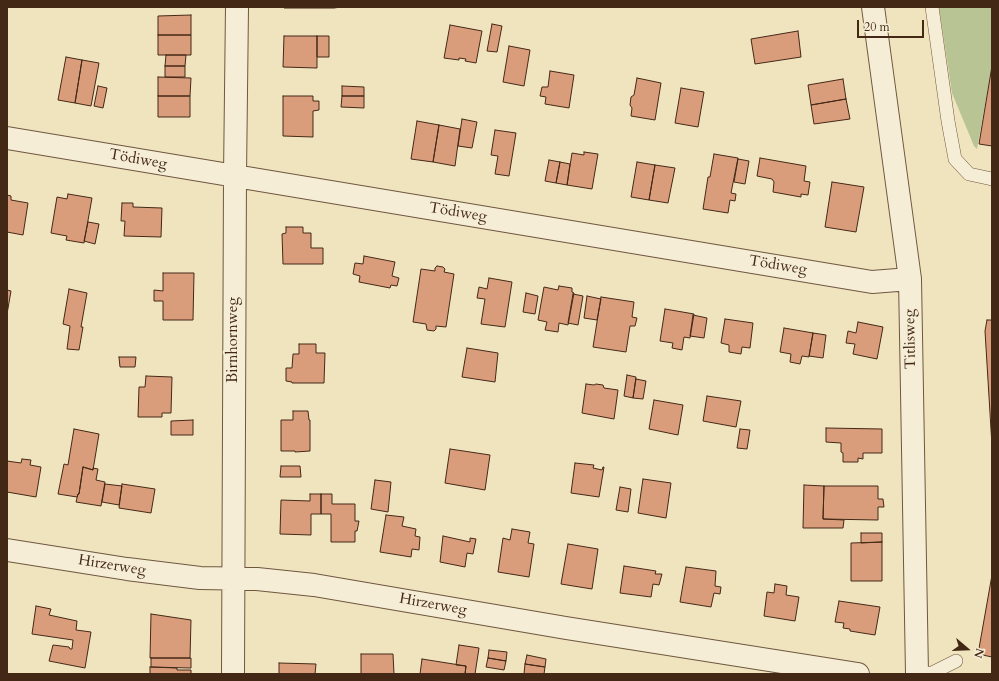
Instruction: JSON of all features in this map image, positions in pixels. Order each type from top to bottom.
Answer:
[{"type":"street","name":"Birnhornweg","points":[[232,674],[234,579],[237,7]]},
{"type":"street","name":"Titlisweg","points":[[873,7],[910,279],[917,674]]},
{"type":"street","name":"Tödiweg","points":[[7,138],[872,282],[910,279]]},
{"type":"street","name":"Hirzerweg","points":[[7,550],[127,570],[200,578],[257,579],[314,585],[566,628],[858,674]]},
{"type":"lane","points":[[932,7],[948,122],[955,159],[969,174],[992,179]]},
{"type":"lane","points":[[917,674],[932,673],[956,661]]},
{"type":"green space","points":[[939,7],[992,7],[992,66],[977,149],[974,146],[952,93]]},
{"type":"building","points":[[284,7],[341,7],[284,8]]},
{"type":"building","points":[[191,15],[191,35],[158,35],[158,16]]},
{"type":"building","points":[[492,24],[502,26],[497,52],[487,51]]},
{"type":"building","points":[[450,25],[482,31],[476,63],[465,61],[466,59],[459,58],[459,60],[444,58]]},
{"type":"building","points":[[798,31],[801,57],[755,64],[751,39]]},
{"type":"building","points":[[158,35],[191,35],[191,55],[158,55]]},
{"type":"building","points":[[284,36],[317,36],[317,68],[283,67]]},
{"type":"building","points":[[317,36],[329,36],[329,57],[317,57]]},
{"type":"building","points":[[509,46],[530,50],[524,86],[503,82]]},
{"type":"building","points":[[166,55],[186,55],[185,66],[165,66]]},
{"type":"building","points":[[66,57],[82,60],[75,103],[58,100]]},
{"type":"building","points":[[82,60],[99,63],[91,106],[75,103]]},
{"type":"building","points":[[165,66],[185,66],[185,77],[165,77]]},
{"type":"building","points":[[992,66],[992,146],[979,144]]},
{"type":"building","points":[[550,71],[574,75],[569,108],[545,104],[546,97],[540,96],[542,87],[548,87]]},
{"type":"building","points":[[158,77],[191,78],[190,96],[158,96]]},
{"type":"building","points":[[637,78],[661,83],[655,120],[631,116],[631,97],[634,95]]},
{"type":"building","points":[[843,79],[846,99],[811,105],[808,85]]},
{"type":"building","points":[[98,86],[107,88],[103,108],[94,106]]},
{"type":"building","points":[[342,86],[364,87],[364,96],[342,96]]},
{"type":"building","points":[[681,88],[704,92],[698,127],[675,123]]},
{"type":"building","points":[[158,96],[190,96],[190,117],[158,117]]},
{"type":"building","points":[[283,96],[313,96],[313,101],[319,101],[319,110],[313,111],[313,137],[283,136]]},
{"type":"building","points":[[342,96],[364,96],[364,108],[341,107]]},
{"type":"building","points":[[846,99],[850,119],[814,124],[811,105]]},
{"type":"building","points":[[462,119],[477,122],[472,148],[458,146]]},
{"type":"building","points":[[417,121],[439,125],[433,162],[411,159]]},
{"type":"building","points":[[439,125],[460,129],[455,166],[433,162]]},
{"type":"building","points":[[495,130],[516,133],[509,176],[495,174],[498,156],[491,155]]},
{"type":"building","points":[[584,152],[598,154],[592,189],[567,185],[572,153],[584,155]]},
{"type":"building","points":[[714,154],[738,158],[731,193],[736,194],[735,201],[730,200],[728,213],[703,209],[708,177],[710,177]]},
{"type":"building","points":[[760,158],[806,166],[804,181],[810,182],[808,195],[801,194],[801,197],[773,192],[774,182],[772,179],[757,176]]},
{"type":"building","points":[[738,159],[749,161],[745,184],[734,182]]},
{"type":"building","points":[[549,160],[560,162],[556,183],[545,181]]},
{"type":"building","points":[[560,162],[570,164],[567,185],[556,183]]},
{"type":"building","points":[[637,162],[655,165],[649,200],[631,197]]},
{"type":"building","points":[[655,165],[675,168],[668,203],[649,200]]},
{"type":"building","points":[[832,182],[864,187],[856,232],[825,227]]},
{"type":"building","points":[[68,194],[92,198],[84,243],[66,240],[67,236],[51,233],[57,197],[67,199]]},
{"type":"building","points":[[7,195],[11,196],[11,200],[28,203],[23,235],[7,232]]},
{"type":"building","points":[[122,203],[133,203],[133,207],[162,208],[161,237],[124,236],[125,221],[121,221]]},
{"type":"building","points":[[88,222],[99,224],[95,244],[84,241]]},
{"type":"building","points":[[286,227],[303,227],[303,233],[311,233],[311,248],[323,248],[323,264],[283,264],[282,234],[286,233]]},
{"type":"building","points":[[364,256],[395,262],[392,276],[399,278],[397,286],[391,285],[390,288],[359,282],[360,276],[353,274],[355,263],[363,264]]},
{"type":"building","points":[[437,266],[443,267],[445,269],[444,272],[454,274],[446,327],[436,326],[434,331],[427,330],[426,324],[413,322],[421,269],[435,271]]},
{"type":"building","points":[[163,273],[194,273],[193,320],[163,320],[163,301],[154,301],[154,290],[163,291]]},
{"type":"building","points":[[489,278],[512,282],[505,327],[481,324],[485,299],[477,298],[479,287],[487,289]]},
{"type":"building","points":[[559,286],[572,288],[572,292],[574,293],[568,325],[559,323],[558,332],[545,330],[547,322],[538,320],[544,287],[558,290]]},
{"type":"building","points":[[69,289],[87,293],[81,327],[83,327],[79,350],[67,349],[70,326],[63,324]]},
{"type":"building","points":[[7,290],[11,291],[7,314]]},
{"type":"building","points":[[526,293],[538,296],[535,314],[523,312]]},
{"type":"building","points":[[573,294],[583,296],[578,325],[568,323]]},
{"type":"building","points":[[587,296],[601,299],[597,320],[584,318]]},
{"type":"building","points":[[601,297],[634,302],[632,317],[637,318],[635,326],[630,326],[626,352],[593,347]]},
{"type":"building","points":[[665,309],[694,314],[690,338],[684,337],[682,350],[672,348],[673,343],[660,341]]},
{"type":"building","points":[[693,315],[707,318],[704,338],[690,336]]},
{"type":"building","points":[[725,319],[753,323],[750,348],[742,347],[741,354],[729,352],[729,345],[721,343]]},
{"type":"building","points":[[987,320],[992,320],[992,446],[985,331]]},
{"type":"building","points":[[858,322],[883,327],[877,359],[853,354],[855,344],[846,343],[848,331],[856,333]]},
{"type":"building","points":[[784,328],[813,333],[809,357],[802,356],[800,364],[790,362],[791,354],[780,352]]},
{"type":"building","points":[[813,333],[826,335],[823,358],[809,356]]},
{"type":"building","points":[[299,344],[316,344],[316,353],[325,353],[324,383],[292,383],[286,381],[286,368],[292,368],[293,354],[299,354]]},
{"type":"building","points":[[467,348],[498,353],[495,382],[462,377]]},
{"type":"building","points":[[119,357],[136,357],[135,367],[120,367]]},
{"type":"building","points":[[627,375],[636,377],[633,398],[624,396]]},
{"type":"building","points":[[146,376],[172,377],[171,413],[162,413],[162,417],[138,417],[139,387],[145,387]]},
{"type":"building","points":[[636,379],[646,381],[643,399],[633,398]]},
{"type":"building","points":[[586,384],[603,385],[604,388],[618,390],[614,419],[582,413]]},
{"type":"building","points":[[707,396],[741,401],[736,427],[703,421]]},
{"type":"building","points":[[654,400],[683,405],[678,435],[649,429]]},
{"type":"building","points":[[293,411],[308,411],[310,420],[310,451],[281,451],[281,420],[293,420]]},
{"type":"building","points":[[193,420],[193,435],[171,435],[171,421]]},
{"type":"building","points":[[826,428],[882,429],[882,453],[863,453],[863,459],[858,458],[858,462],[843,462],[841,443],[826,442]]},
{"type":"building","points":[[74,429],[99,434],[93,470],[83,467],[79,494],[77,497],[58,494],[64,464],[68,465]]},
{"type":"building","points":[[740,429],[750,430],[747,449],[737,448]]},
{"type":"building","points":[[450,449],[490,455],[485,490],[445,483]]},
{"type":"building","points":[[22,459],[31,460],[30,465],[41,467],[36,497],[7,492],[7,461],[21,463]]},
{"type":"building","points":[[575,463],[594,465],[593,468],[602,470],[604,467],[599,497],[571,493]]},
{"type":"building","points":[[281,466],[300,466],[301,477],[280,477]]},
{"type":"building","points":[[83,467],[93,470],[93,468],[98,469],[96,480],[105,482],[101,506],[76,502],[79,494]]},
{"type":"building","points":[[643,479],[671,483],[666,518],[638,513]]},
{"type":"building","points":[[375,480],[391,482],[388,512],[371,509]]},
{"type":"building","points":[[105,484],[122,486],[119,505],[102,502]]},
{"type":"building","points":[[122,484],[155,489],[151,513],[119,508]]},
{"type":"building","points":[[804,485],[824,486],[823,519],[844,520],[843,528],[803,528]]},
{"type":"building","points":[[824,486],[878,486],[878,499],[883,499],[884,507],[878,507],[878,520],[823,519]]},
{"type":"building","points":[[620,487],[631,489],[628,512],[616,510]]},
{"type":"building","points":[[310,494],[321,494],[321,514],[311,514],[311,535],[280,534],[281,500],[310,501]]},
{"type":"building","points":[[321,494],[332,494],[332,504],[355,504],[355,521],[359,521],[357,531],[355,531],[355,542],[331,542],[331,514],[321,514]]},
{"type":"building","points":[[386,515],[404,517],[402,526],[416,529],[415,536],[420,537],[419,550],[412,549],[411,557],[380,552]]},
{"type":"building","points":[[512,529],[530,532],[528,543],[534,544],[529,577],[498,572],[503,538],[510,540]]},
{"type":"building","points":[[861,533],[882,533],[882,542],[861,543]]},
{"type":"building","points":[[443,536],[470,542],[470,538],[476,539],[473,554],[467,553],[465,567],[440,562]]},
{"type":"building","points":[[882,542],[882,581],[851,581],[851,543]]},
{"type":"building","points":[[568,544],[598,549],[592,589],[561,584]]},
{"type":"building","points":[[624,566],[656,571],[655,574],[662,574],[659,585],[653,584],[651,597],[620,593]]},
{"type":"building","points":[[686,567],[716,571],[715,586],[721,587],[720,594],[714,593],[711,607],[680,602]]},
{"type":"building","points":[[992,575],[992,657],[978,654]]},
{"type":"building","points":[[775,584],[787,586],[786,595],[799,597],[795,621],[764,616],[767,592],[774,593]]},
{"type":"building","points":[[839,601],[880,607],[875,635],[850,631],[850,629],[843,628],[844,623],[835,622]]},
{"type":"building","points":[[36,606],[51,609],[49,615],[77,621],[76,630],[91,632],[85,668],[49,661],[53,645],[69,647],[72,649],[73,640],[32,634]]},
{"type":"building","points":[[151,614],[191,620],[190,658],[150,658]]},
{"type":"building","points":[[459,645],[479,648],[475,674],[465,674],[466,666],[456,665]]},
{"type":"building","points":[[489,650],[507,652],[506,661],[488,658]]},
{"type":"building","points":[[361,654],[393,654],[394,674],[361,674]]},
{"type":"building","points":[[527,655],[546,659],[545,667],[525,664]]},
{"type":"building","points":[[151,658],[191,658],[191,668],[151,667]]},
{"type":"building","points":[[488,658],[506,661],[504,670],[486,667]]},
{"type":"building","points":[[422,659],[466,666],[465,674],[420,674]]},
{"type":"building","points":[[279,663],[316,664],[315,674],[279,674]]},
{"type":"building","points":[[525,664],[545,667],[544,674],[524,674]]},
{"type":"building","points":[[150,667],[191,670],[191,674],[150,674]]}]
